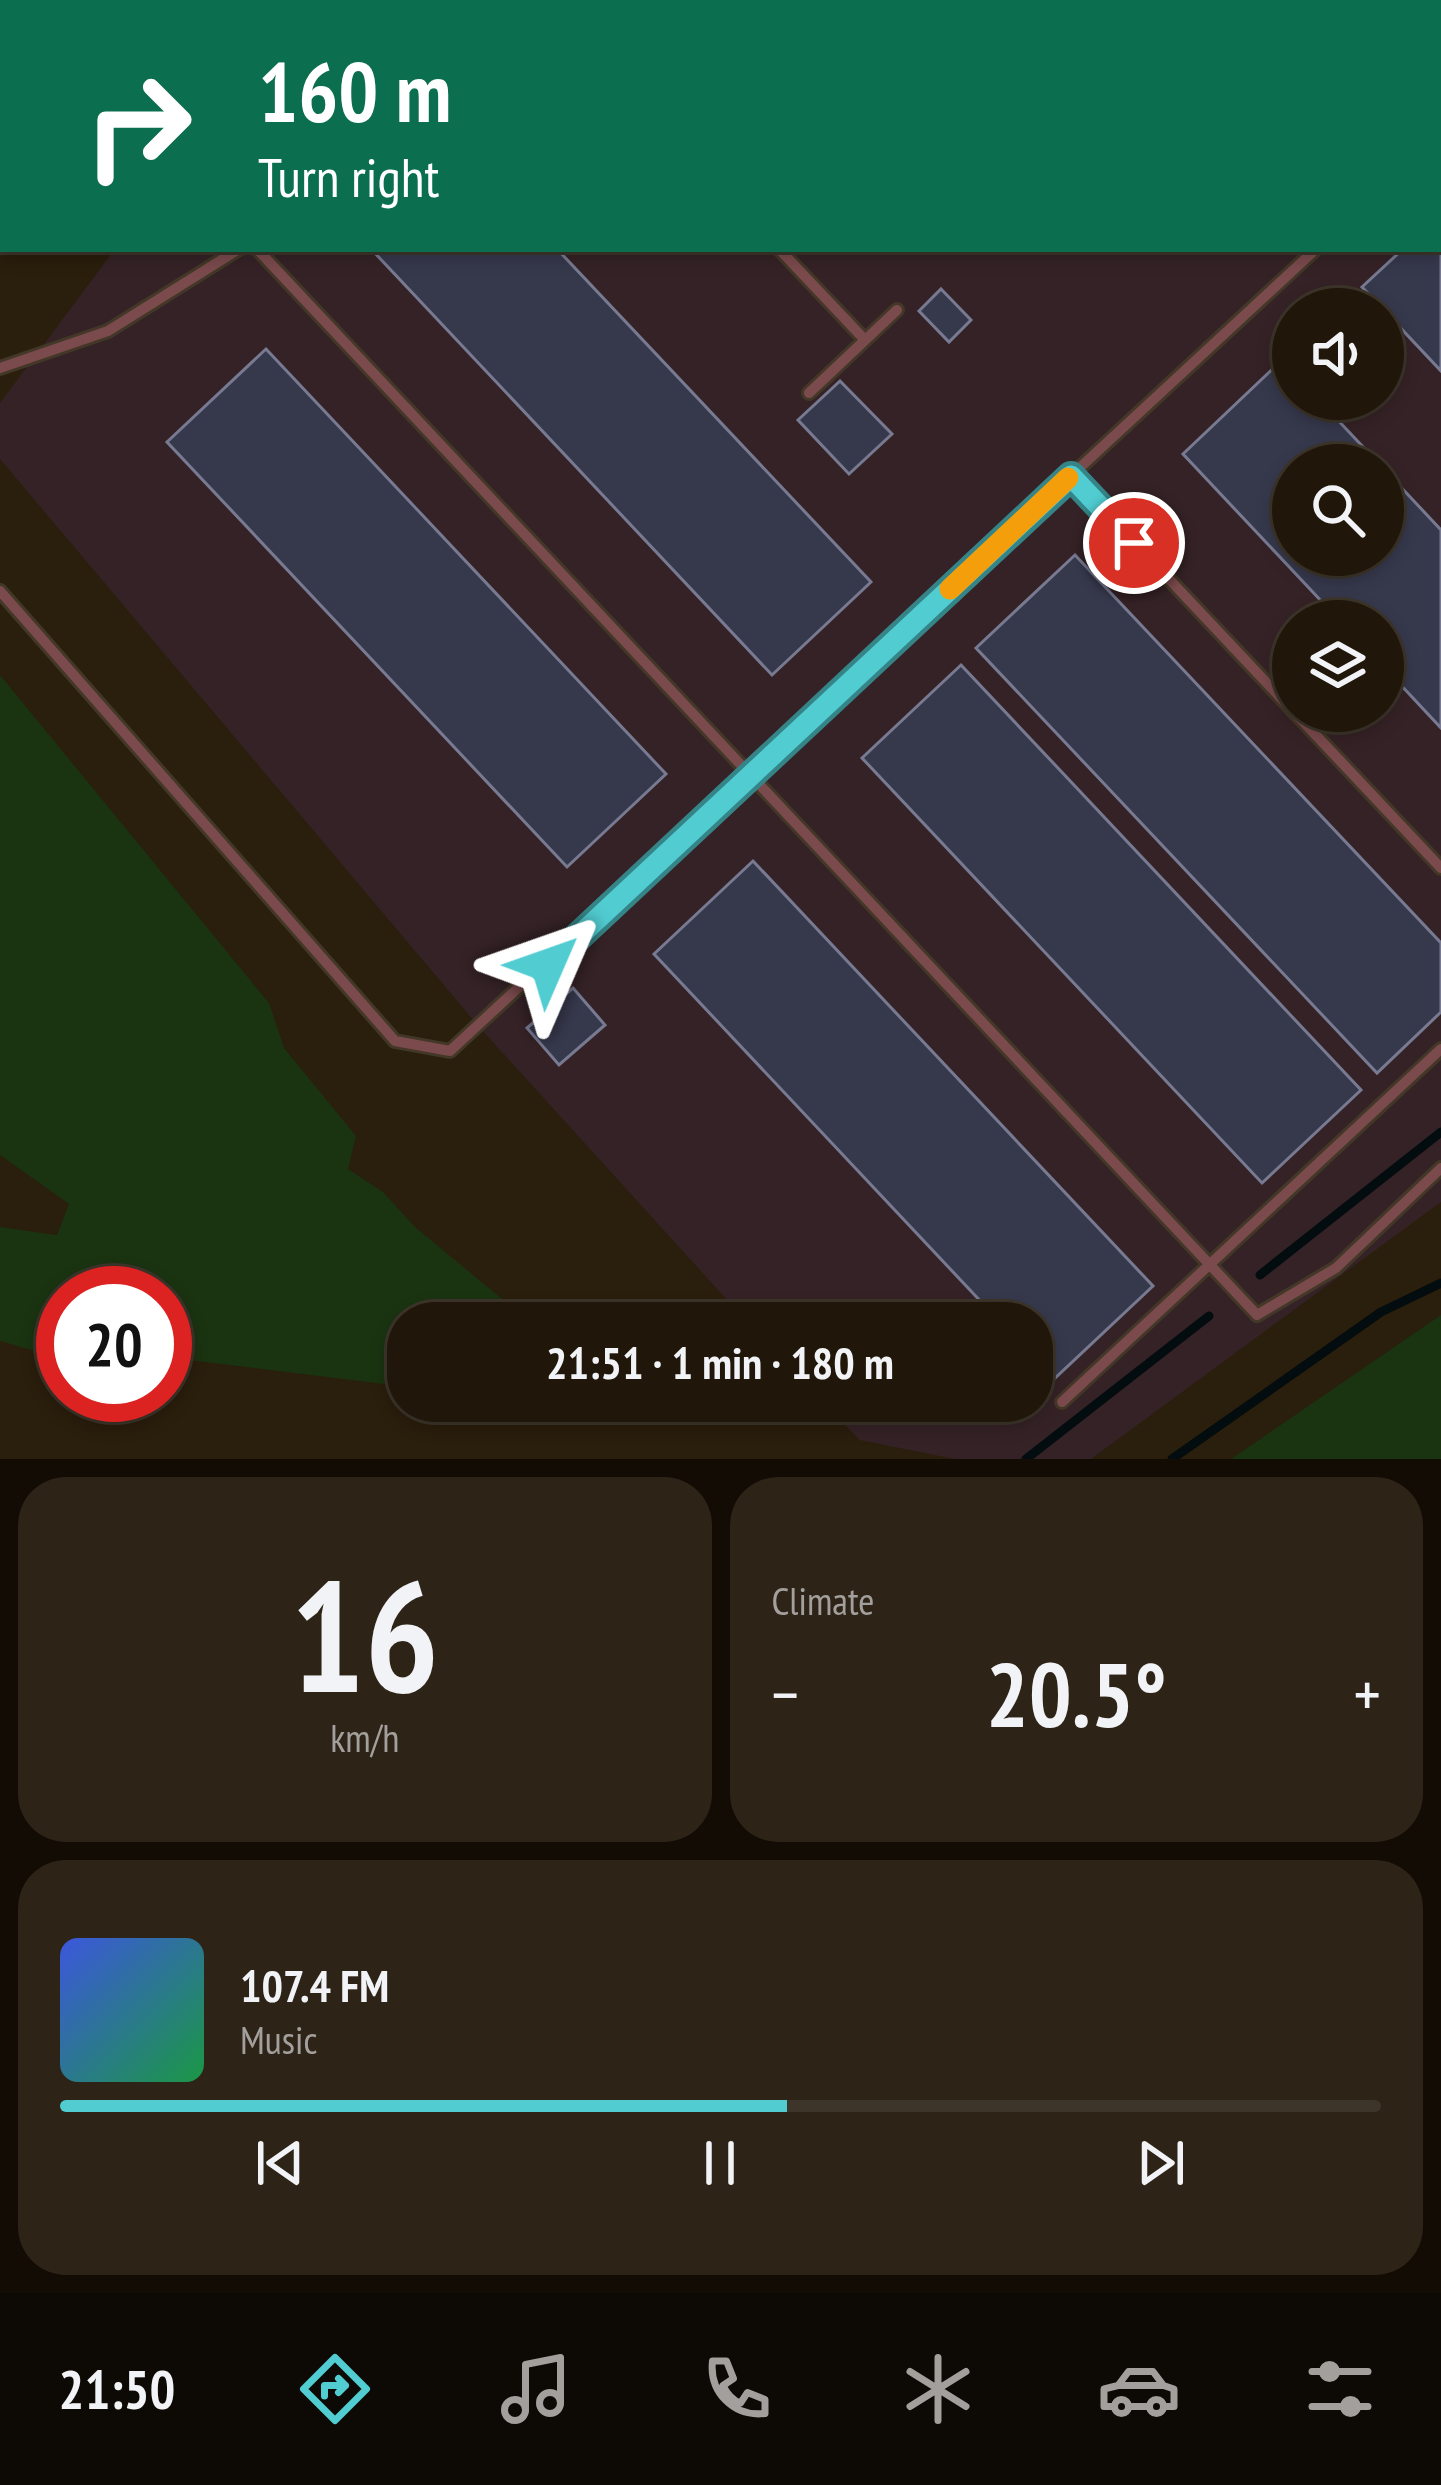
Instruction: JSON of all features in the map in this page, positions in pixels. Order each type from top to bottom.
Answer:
[{"type":"lane","points":[[0,368],[107,331],[234,252]]},
{"type":"lane","points":[[260,252],[1257,1316],[1336,1268],[1441,1168]]},
{"type":"lane","points":[[782,252],[865,340]]},
{"type":"lane","points":[[0,591],[395,1041],[450,1052],[1313,252]]},
{"type":"lane","points":[[809,393],[896,310]]},
{"type":"lane","points":[[1071,476],[1441,868]]},
{"type":"lane","points":[[1062,1402],[1441,1048]]},
{"type":"shaded area","points":[[113,252],[1441,252],[1441,1202],[1091,1459],[955,1459],[860,1440],[842,1422],[1053,1422],[1053,1302],[729,1302],[480,1028],[0,459],[0,403]]},
{"type":"green space","points":[[0,675],[269,1003],[284,1048],[356,1136],[348,1169],[383,1192],[415,1227],[506,1302],[387,1302],[387,1384],[192,1360],[192,1266],[36,1266],[36,1351],[0,1341],[0,1227],[57,1235],[69,1204],[0,1155]]},
{"type":"green space","points":[[1441,1315],[1441,1459],[1231,1459]]},
{"type":"building","points":[[374,252],[560,252],[871,582],[772,675]]},
{"type":"building","points":[[1400,252],[1441,252],[1441,371],[1404,332],[1404,288],[1363,288]]},
{"type":"building","points":[[941,289],[971,320],[949,342],[919,311]]},
{"type":"building","points":[[266,349],[666,774],[567,867],[167,442]]},
{"type":"building","points":[[1272,369],[1272,420],[1338,420],[1360,444],[1272,444],[1272,549],[1183,454]]},
{"type":"building","points":[[840,381],[892,434],[849,474],[798,420]]},
{"type":"building","points":[[1404,490],[1441,530],[1441,728],[1404,688],[1404,600],[1320,600],[1298,576],[1404,576]]},
{"type":"building","points":[[1075,555],[1441,943],[1441,1012],[1377,1073],[976,648]]},
{"type":"building","points":[[961,665],[1361,1090],[1262,1183],[862,758]]},
{"type":"building","points":[[753,861],[1153,1286],[1054,1379],[1053,1302],[981,1302],[654,954]]},
{"type":"building","points":[[573,988],[605,1025],[559,1065],[527,1028]]},
{"type":"waterway","points":[[1260,1275],[1441,1132]]},
{"type":"waterway","points":[[1172,1459],[1381,1312],[1441,1283]]},
{"type":"waterway","points":[[1026,1459],[1209,1316]]},
{"type":"slow traffic","points":[[950,589],[1068,478]]},
{"type":"route","points":[[548,965],[1071,476],[1134,543]]}]
